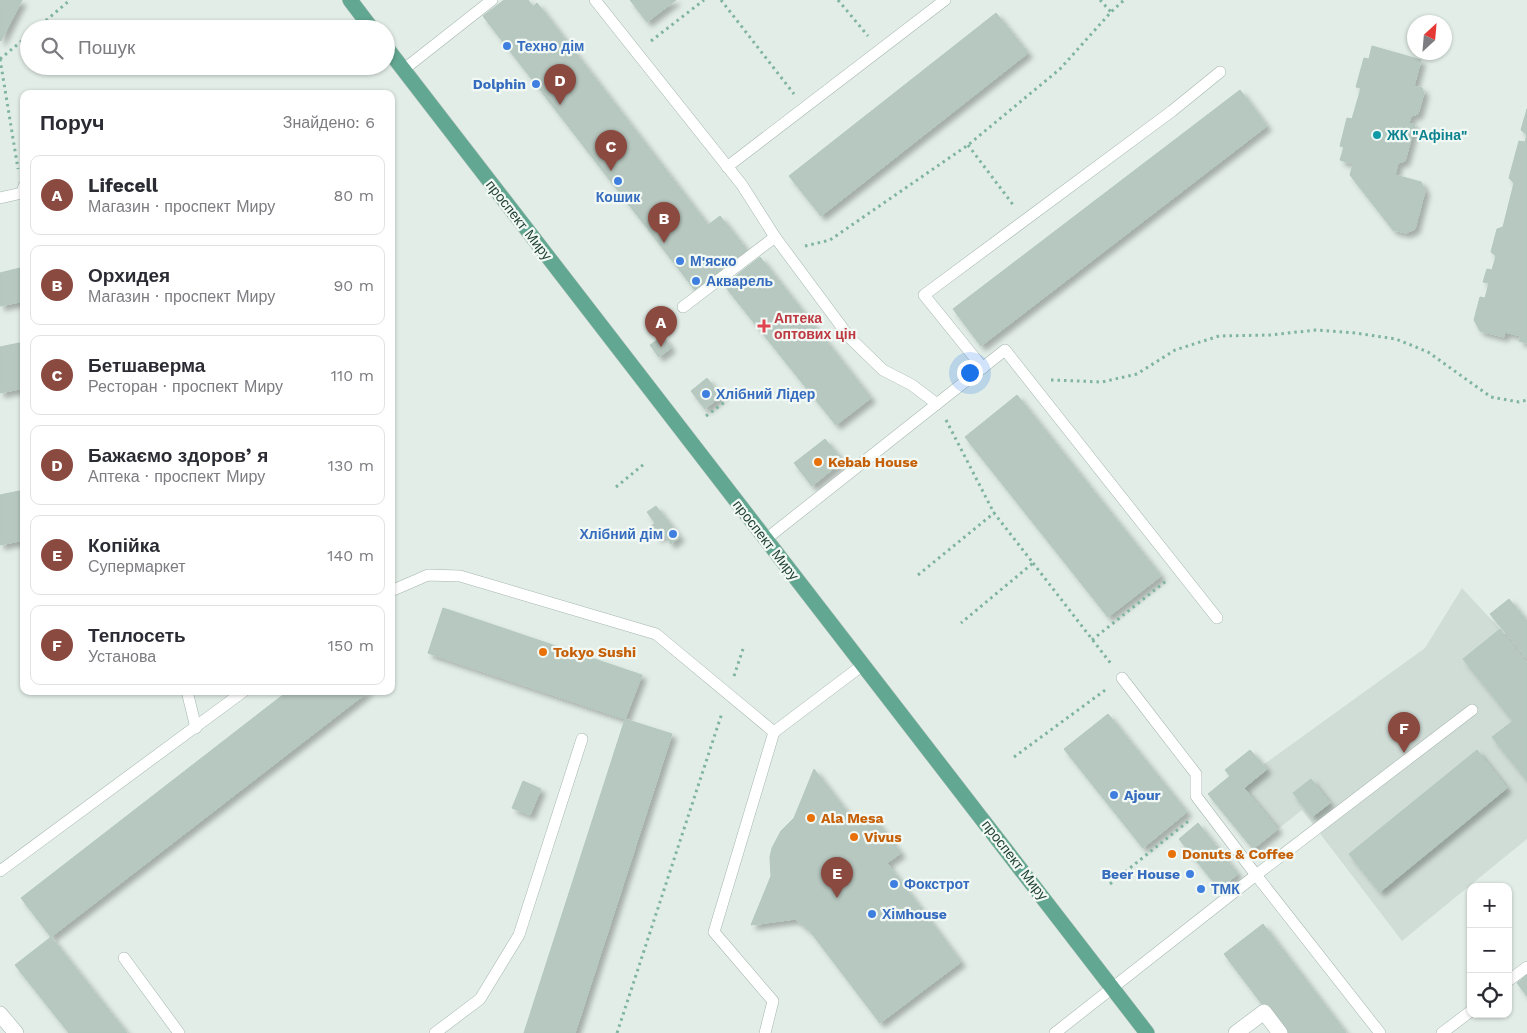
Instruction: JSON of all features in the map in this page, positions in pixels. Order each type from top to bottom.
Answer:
[{"type":"main road","points":[[350,0],[365,20]]},
{"type":"main road","name":"проспект Миру","points":[[395,60],[864,664],[1147,1033]]},
{"type":"street","points":[[1236,1033],[1264,1012],[1280,1033]]},
{"type":"street","points":[[0,1014],[16,1033]]},
{"type":"lane","points":[[403,70],[492,0]]},
{"type":"lane","points":[[595,0],[742,185],[775,237],[850,338],[883,370],[912,385],[937,404]]},
{"type":"lane","points":[[727,167],[946,0]]},
{"type":"lane","points":[[983,368],[924,295],[1172,111],[1220,72]]},
{"type":"lane","points":[[0,198],[20,191]]},
{"type":"lane","points":[[683,307],[775,237]]},
{"type":"lane","points":[[766,539],[1005,350],[1217,618]]},
{"type":"lane","points":[[395,588],[428,575],[460,576],[656,634],[774,732]]},
{"type":"lane","points":[[765,1033],[773,1001],[714,932],[774,732],[864,664]]},
{"type":"lane","points":[[1122,678],[1196,774],[1196,796],[1380,1033]]},
{"type":"lane","points":[[189,695],[196,728]]},
{"type":"lane","points":[[0,871],[239,695]]},
{"type":"lane","points":[[1055,1033],[1256,875],[1472,710]]},
{"type":"lane","points":[[435,1033],[480,999],[520,935],[582,739]]},
{"type":"lane","points":[[124,958],[179,1033]]},
{"type":"lane","points":[[1512,978],[1527,967]]},
{"type":"lane","points":[[1442,1033],[1467,1013]]},
{"type":"path","points":[[47,20],[70,0]]},
{"type":"path","points":[[636,52],[704,0]]},
{"type":"path","points":[[721,0],[804,108]]},
{"type":"path","points":[[838,0],[880,51]]},
{"type":"path","points":[[1100,0],[1111,12]]},
{"type":"path","points":[[775,237],[796,249],[830,240],[968,145],[1060,69],[1124,0]]},
{"type":"path","points":[[20,42],[0,59],[20,173]]},
{"type":"path","points":[[968,145],[1024,220]]},
{"type":"path","points":[[1025,375],[1058,381],[1102,382],[1137,374],[1175,350],[1219,336],[1270,335],[1316,330],[1396,339],[1428,352],[1491,397],[1519,402],[1527,400]]},
{"type":"path","points":[[706,416],[730,398]]},
{"type":"path","points":[[937,404],[994,513],[1122,678],[1014,757]]},
{"type":"path","points":[[616,487],[644,464]]},
{"type":"path","points":[[918,574],[994,513]]},
{"type":"path","points":[[961,623],[1033,563]]},
{"type":"path","points":[[1092,640],[1180,570]]},
{"type":"path","points":[[732,684],[744,646]]},
{"type":"path","points":[[617,1033],[722,712]]},
{"type":"path","points":[[1110,884],[1206,808]]},
{"type":"shaded area","points":[[1462,588],[1500,629],[1527,663],[1527,839],[1473,883],[1467,883],[1467,888],[1402,941],[1302,810],[1278,829],[1244,788],[1267,770],[1263,765],[1425,648]]},
{"type":"building","points":[[0,0],[22,0],[1,41],[0,40]]},
{"type":"building","points":[[504,0],[528,0],[533,7],[537,3],[708,225],[720,216],[747,250],[695,290],[483,16]]},
{"type":"building","points":[[630,0],[676,0],[647,22]]},
{"type":"building","points":[[996,13],[1028,53],[821,216],[789,176]]},
{"type":"building","name":"ЖК \"Афіна\"","points":[[1372,46],[1407,56],[1407,60],[1421,60],[1414,86],[1422,88],[1424,93],[1418,114],[1411,116],[1409,123],[1415,125],[1405,161],[1398,163],[1395,175],[1421,182],[1425,191],[1415,229],[1406,233],[1393,230],[1350,175],[1353,164],[1340,160],[1344,147],[1340,146],[1347,118],[1352,119],[1361,88],[1356,87],[1364,58],[1369,59]]},
{"type":"building","points":[[1240,90],[1267,126],[981,346],[953,309]]},
{"type":"building","points":[[1527,109],[1527,135],[1521,130]]},
{"type":"building","points":[[1527,135],[1527,343],[1519,341],[1521,336],[1505,332],[1504,337],[1480,331],[1474,320],[1480,297],[1485,298],[1489,283],[1483,282],[1487,269],[1492,270],[1496,256],[1491,252],[1497,229],[1503,227],[1514,183],[1509,178],[1519,141],[1525,142]]},
{"type":"building","points":[[760,257],[871,398],[836,425],[724,285]]},
{"type":"building","points":[[20,268],[20,302],[0,306],[0,273]]},
{"type":"building","points":[[663,336],[671,348],[659,357],[650,345]]},
{"type":"building","points":[[20,343],[20,389],[0,393],[0,347]]},
{"type":"building","name":"Хлібний Лідер","points":[[707,378],[721,396],[705,409],[691,391]]},
{"type":"building","points":[[1017,395],[1161,576],[1108,617],[965,437]]},
{"type":"building","name":"Kebab House","points":[[825,439],[843,461],[812,486],[794,463]]},
{"type":"building","points":[[20,491],[20,541],[0,545],[0,495]]},
{"type":"building","points":[[656,506],[680,537],[671,544],[664,534],[658,538],[650,527],[655,523],[647,512]]},
{"type":"building","points":[[1509,599],[1527,621],[1527,659],[1490,614]]},
{"type":"building","points":[[443,608],[642,675],[625,719],[428,653]]},
{"type":"building","points":[[1500,629],[1527,663],[1527,738],[1463,659]]},
{"type":"building","points":[[283,695],[364,695],[51,937],[21,898]]},
{"type":"building","points":[[1108,714],[1187,812],[1143,848],[1064,749]]},
{"type":"building","points":[[625,719],[672,734],[575,1033],[524,1033]]},
{"type":"building","points":[[1513,721],[1527,738],[1527,780],[1492,737]]},
{"type":"building","points":[[1250,750],[1267,769],[1244,788],[1278,829],[1253,849],[1208,794],[1230,776],[1225,770]]},
{"type":"building","points":[[1477,750],[1507,788],[1380,892],[1349,854]]},
{"type":"building","points":[[814,769],[847,812],[866,824],[874,818],[901,853],[887,863],[961,962],[880,1023],[810,931],[795,919],[751,925],[771,876],[770,857],[772,848],[781,831],[794,818]]},
{"type":"building","points":[[1311,779],[1330,803],[1312,817],[1293,793]]},
{"type":"building","points":[[523,781],[541,789],[530,815],[512,808]]},
{"type":"building","points":[[1198,823],[1238,874],[1219,889],[1179,839]]},
{"type":"building","points":[[1263,924],[1346,1033],[1284,1033],[1224,954]]},
{"type":"building","points":[[51,937],[127,1033],[69,1033],[15,965]]},
{"type":"building","points":[[1527,975],[1527,996],[1517,983]]},
{"type":"place","name":"Техно дім","points":[[507,46]]},
{"type":"place","name":"Dolphin","points":[[536,84]]},
{"type":"place","name":"Бажаємо здоровʼя","points":[[560,105]]},
{"type":"place","name":"ЖК \"Афіна\"","points":[[1377,135]]},
{"type":"place","name":"Бетшаверма","points":[[611,171]]},
{"type":"place","name":"Кошик","points":[[618,181]]},
{"type":"place","name":"Орхидея","points":[[664,243]]},
{"type":"place","name":"М'яско","points":[[680,261]]},
{"type":"place","name":"Акварель","points":[[696,281]]},
{"type":"place","name":"Аптека оптових цін","points":[[764,326]]},
{"type":"place","name":"Lifecell","points":[[661,347]]},
{"type":"place","name":"Хлібний Лідер","points":[[706,394]]},
{"type":"place","name":"Kebab House","points":[[818,462]]},
{"type":"place","name":"Хлібний дім","points":[[673,534]]},
{"type":"place","name":"Tokyo Sushi","points":[[543,652]]},
{"type":"place","name":"Теплосеть","points":[[1404,753]]},
{"type":"place","name":"Ajour","points":[[1114,795]]},
{"type":"place","name":"Ala Mesa","points":[[811,818]]},
{"type":"place","name":"Vivus","points":[[854,837]]},
{"type":"place","name":"Donuts & Coffee","points":[[1172,854]]},
{"type":"place","name":"Beer House","points":[[1190,874]]},
{"type":"place","name":"Фокстрот","points":[[894,884]]},
{"type":"place","name":"ТМК","points":[[1201,889]]},
{"type":"place","name":"Копійка","points":[[837,898]]},
{"type":"place","name":"Хімhouse","points":[[872,914]]}]
